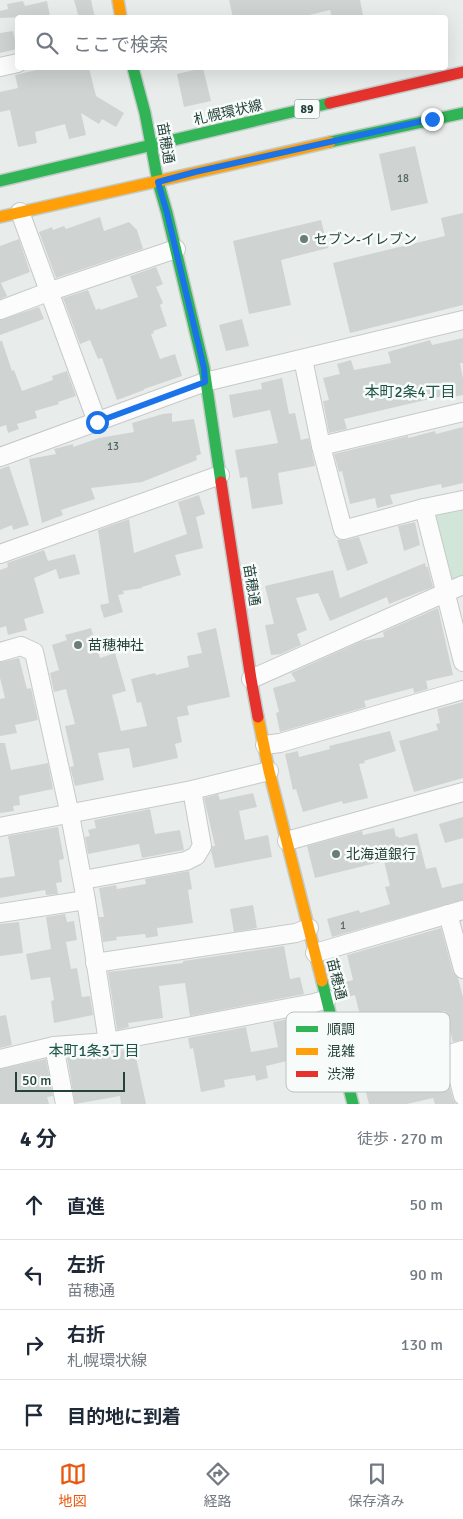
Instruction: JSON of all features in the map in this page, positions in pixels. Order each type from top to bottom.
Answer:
[{"type":"street","points":[[118,0],[121,15]]},
{"type":"street","points":[[0,67],[15,64]]},
{"type":"street","name":"苗穂通","points":[[134,70],[145,113],[158,182],[204,368],[251,679],[269,771],[330,1012]]},
{"type":"street","name":"札幌環状線","points":[[0,181],[463,72]]},
{"type":"street","points":[[0,217],[463,113]]},
{"type":"street","points":[[20,212],[97,422]]},
{"type":"street","points":[[0,310],[176,249]]},
{"type":"street","points":[[0,457],[205,382],[463,320]]},
{"type":"street","points":[[303,359],[320,446],[343,530],[424,508],[463,500]]},
{"type":"street","points":[[320,446],[463,412]]},
{"type":"street","points":[[0,554],[220,475]]},
{"type":"street","points":[[424,508],[463,662]]},
{"type":"street","points":[[251,679],[463,585]]},
{"type":"street","points":[[0,652],[21,646],[34,652],[83,880],[108,1042]]},
{"type":"street","points":[[264,745],[280,743],[463,690]]},
{"type":"street","points":[[0,827],[192,790],[269,771]]},
{"type":"street","points":[[83,880],[186,862],[196,856],[202,846],[192,790]]},
{"type":"street","points":[[287,840],[463,792]]},
{"type":"street","points":[[0,914],[86,900]]},
{"type":"street","points":[[315,953],[455,912],[463,969]]},
{"type":"street","points":[[95,963],[296,932],[309,928]]},
{"type":"street","points":[[0,1059],[54,1046],[108,1042],[327,999]]},
{"type":"street","points":[[54,1046],[65,1104]]},
{"type":"street","points":[[458,1052],[463,1096]]},
{"type":"green space","points":[[463,504],[463,577],[455,580],[450,578],[434,515]]},
{"type":"building","points":[[74,0],[91,0],[94,15],[78,15]]},
{"type":"building","points":[[229,0],[360,0],[363,15],[331,15],[330,10],[309,15],[232,15]]},
{"type":"building","points":[[23,1],[25,6],[47,1],[50,15],[15,15],[15,17],[0,18],[0,11],[8,9],[7,4]]},
{"type":"building","points":[[13,31],[15,49],[0,53],[0,33]]},
{"type":"building","points":[[36,70],[90,70],[96,96],[124,113],[116,127],[102,119],[99,124],[81,113],[86,135],[69,139],[65,124],[35,132],[37,143],[18,147],[10,110],[0,112],[0,92],[18,88],[15,75]]},
{"type":"building","points":[[203,70],[211,101],[184,107],[177,74]]},
{"type":"building","points":[[415,146],[428,203],[391,211],[379,154]]},
{"type":"building","points":[[463,213],[463,305],[350,333],[333,263],[445,236],[441,218]]},
{"type":"building","points":[[100,217],[104,231],[129,222],[137,230],[143,249],[56,278],[39,232],[52,227],[53,230],[64,226],[66,229]]},
{"type":"building","points":[[321,220],[328,248],[281,260],[291,305],[249,314],[233,241]]},
{"type":"building","points":[[19,239],[30,272],[1,283],[7,296],[0,299],[0,246]]},
{"type":"building","points":[[156,267],[163,284],[156,287],[163,303],[160,305],[167,326],[153,331],[154,333],[151,334],[160,359],[175,354],[182,376],[117,400],[102,358],[98,359],[90,340],[80,344],[63,298],[88,290],[96,310],[100,308],[100,310],[138,297],[130,276]]},
{"type":"building","points":[[39,307],[44,319],[0,335],[0,320]]},
{"type":"building","points":[[242,319],[249,346],[226,351],[219,325]]},
{"type":"building","points":[[463,338],[463,363],[460,363],[463,395],[447,398],[447,395],[344,419],[347,429],[329,433],[323,401],[329,400],[323,378],[340,374],[337,364],[351,360],[354,370],[391,363],[388,352],[430,340],[432,345]]},
{"type":"building","points":[[0,341],[2,341],[12,371],[14,370],[22,391],[53,380],[52,376],[67,371],[76,396],[58,402],[59,404],[35,411],[37,418],[17,424],[19,429],[8,433],[6,425],[0,427]]},
{"type":"building","points":[[282,378],[289,414],[295,413],[301,440],[309,438],[315,466],[278,473],[283,504],[252,509],[247,477],[240,478],[235,450],[278,443],[270,410],[233,418],[229,395],[262,389],[261,383]]},
{"type":"building","points":[[172,413],[172,422],[194,419],[201,454],[196,456],[197,460],[142,482],[91,488],[95,499],[61,510],[63,515],[42,523],[29,459],[56,454],[54,449],[73,444],[73,447],[99,438],[134,432],[132,423]]},
{"type":"building","points":[[463,427],[463,483],[442,488],[441,484],[390,495],[393,504],[377,508],[375,498],[350,504],[342,471],[339,472],[334,454],[408,436],[408,438],[435,431],[436,434]]},
{"type":"building","points":[[9,466],[29,525],[13,530],[12,525],[0,530],[0,469]]},
{"type":"building","points":[[199,495],[205,514],[196,517],[203,548],[175,555],[181,575],[142,588],[123,591],[124,594],[118,595],[123,612],[104,618],[100,605],[109,603],[98,530],[129,519],[134,553],[187,534],[178,502]]},
{"type":"building","points":[[415,522],[420,545],[404,551],[398,526]]},
{"type":"building","points":[[359,537],[368,563],[347,571],[337,540]]},
{"type":"building","points":[[44,550],[48,561],[75,554],[80,574],[59,579],[56,569],[34,578],[44,613],[24,619],[27,630],[8,635],[6,626],[0,628],[0,570],[8,567],[7,563]]},
{"type":"building","points":[[425,563],[426,567],[428,567],[433,587],[389,604],[387,597],[330,621],[318,593],[296,598],[307,630],[297,634],[301,645],[281,654],[271,655],[265,625],[274,624],[265,586],[333,570],[340,598]]},
{"type":"building","points":[[438,608],[453,675],[426,681],[428,689],[414,693],[413,688],[364,701],[366,707],[280,732],[276,713],[279,712],[273,688],[296,681],[291,673],[362,641],[384,637],[383,632]]},
{"type":"building","points":[[91,628],[100,658],[115,653],[126,691],[112,695],[121,731],[147,726],[141,702],[137,703],[131,679],[189,667],[187,656],[202,653],[197,633],[216,628],[230,697],[187,706],[189,715],[177,717],[182,742],[175,744],[178,758],[133,768],[129,748],[98,753],[104,780],[75,786],[70,767],[74,766],[65,726],[75,724],[66,689],[54,692],[50,673],[59,670],[52,645],[67,640],[65,635]]},
{"type":"building","points":[[19,658],[27,689],[31,688],[38,720],[15,725],[17,733],[0,736],[0,699],[5,698],[0,678],[0,662]]},
{"type":"building","points":[[463,702],[463,778],[414,792],[399,741],[438,730],[436,724],[440,723],[437,709]]},
{"type":"building","points":[[390,731],[396,751],[359,764],[368,798],[343,804],[342,801],[303,812],[296,789],[293,790],[285,754],[298,751],[299,757],[330,749],[329,746]]},
{"type":"building","points":[[0,743],[5,743],[11,770],[48,763],[53,789],[19,796],[20,805],[13,806],[14,811],[0,813]]},
{"type":"building","points":[[253,793],[257,807],[239,811],[245,840],[268,835],[272,857],[215,868],[211,851],[212,846],[215,846],[204,798],[218,794],[220,800]]},
{"type":"building","points":[[150,809],[155,834],[180,830],[184,850],[142,858],[139,844],[88,854],[85,837],[90,836],[88,830],[96,828],[94,820]]},
{"type":"building","points":[[463,817],[463,838],[445,843],[439,824]]},
{"type":"building","points":[[58,827],[64,859],[59,860],[62,882],[56,883],[58,894],[46,895],[45,890],[0,898],[0,878],[15,876],[8,836]]},
{"type":"building","points":[[394,828],[396,837],[398,836],[399,838],[417,833],[426,869],[436,867],[442,888],[463,883],[463,900],[332,937],[327,919],[359,910],[360,913],[390,904],[385,887],[390,886],[384,861],[315,878],[307,846],[362,831],[363,835]]},
{"type":"building","points":[[189,871],[192,889],[188,890],[193,923],[157,928],[158,936],[146,938],[145,934],[116,937],[117,940],[103,942],[99,917],[104,917],[99,888],[116,885],[117,889],[146,884],[145,879]]},
{"type":"building","points":[[253,905],[257,928],[234,932],[230,909]]},
{"type":"building","points":[[65,914],[67,922],[74,921],[77,940],[66,942],[71,969],[77,968],[82,997],[90,996],[93,1015],[54,1023],[51,1001],[54,1000],[50,977],[31,980],[26,954],[51,949],[46,917]]},
{"type":"building","points":[[19,922],[23,953],[0,956],[0,924]]},
{"type":"building","points":[[441,928],[453,972],[458,978],[463,997],[463,1040],[453,1042],[450,1030],[450,1012],[359,1012],[355,995],[344,998],[341,983],[353,980],[347,955]]},
{"type":"building","points":[[284,946],[290,979],[300,977],[304,994],[190,1016],[185,983],[159,986],[163,1018],[128,1023],[129,1027],[117,1030],[108,972],[183,963],[183,961]]},
{"type":"building","points":[[6,1015],[12,1045],[0,1048],[0,1016]]},
{"type":"building","points":[[286,1019],[286,1061],[266,1066],[268,1078],[256,1081],[255,1075],[224,1080],[225,1087],[201,1092],[193,1048],[190,1049],[188,1038],[246,1027],[251,1052],[278,1047],[273,1022]]},
{"type":"building","points":[[134,1048],[146,1104],[121,1104],[120,1096],[75,1104],[67,1056],[109,1053]]},
{"type":"building","points":[[46,1059],[53,1096],[47,1097],[49,1104],[0,1104],[0,1069]]},
{"type":"building","points":[[450,1087],[456,1104],[435,1104],[433,1098],[407,1104],[369,1104],[366,1092],[450,1092]]},
{"type":"traffic: fast","points":[[134,70],[145,113],[158,182],[204,368],[221,482]]},
{"type":"traffic: fast","points":[[0,181],[330,103]]},
{"type":"traffic: fast","points":[[330,142],[463,113]]},
{"type":"traffic: fast","points":[[322,981],[330,1012]]},
{"type":"traffic: fast","points":[[350,1092],[353,1104]]},
{"type":"traffic: slow","points":[[118,0],[120,15]]},
{"type":"traffic: slow","points":[[0,217],[330,142]]},
{"type":"traffic: slow","points":[[258,717],[269,771],[322,981]]},
{"type":"traffic: jam","points":[[330,103],[463,72]]},
{"type":"traffic: jam","points":[[221,482],[258,717]]},
{"type":"place","name":"セブン-イレブン","points":[[304,239]]},
{"type":"place","name":"苗穂神社","points":[[78,645]]},
{"type":"place","name":"北海道銀行","points":[[336,854]]},
{"type":"district","name":"本町2条4丁目","points":[[410,392]]},
{"type":"district","name":"本町1条3丁目","points":[[94,1051]]},
{"type":"route","points":[[97,422],[205,382],[204,368],[158,182],[432,119]]}]
